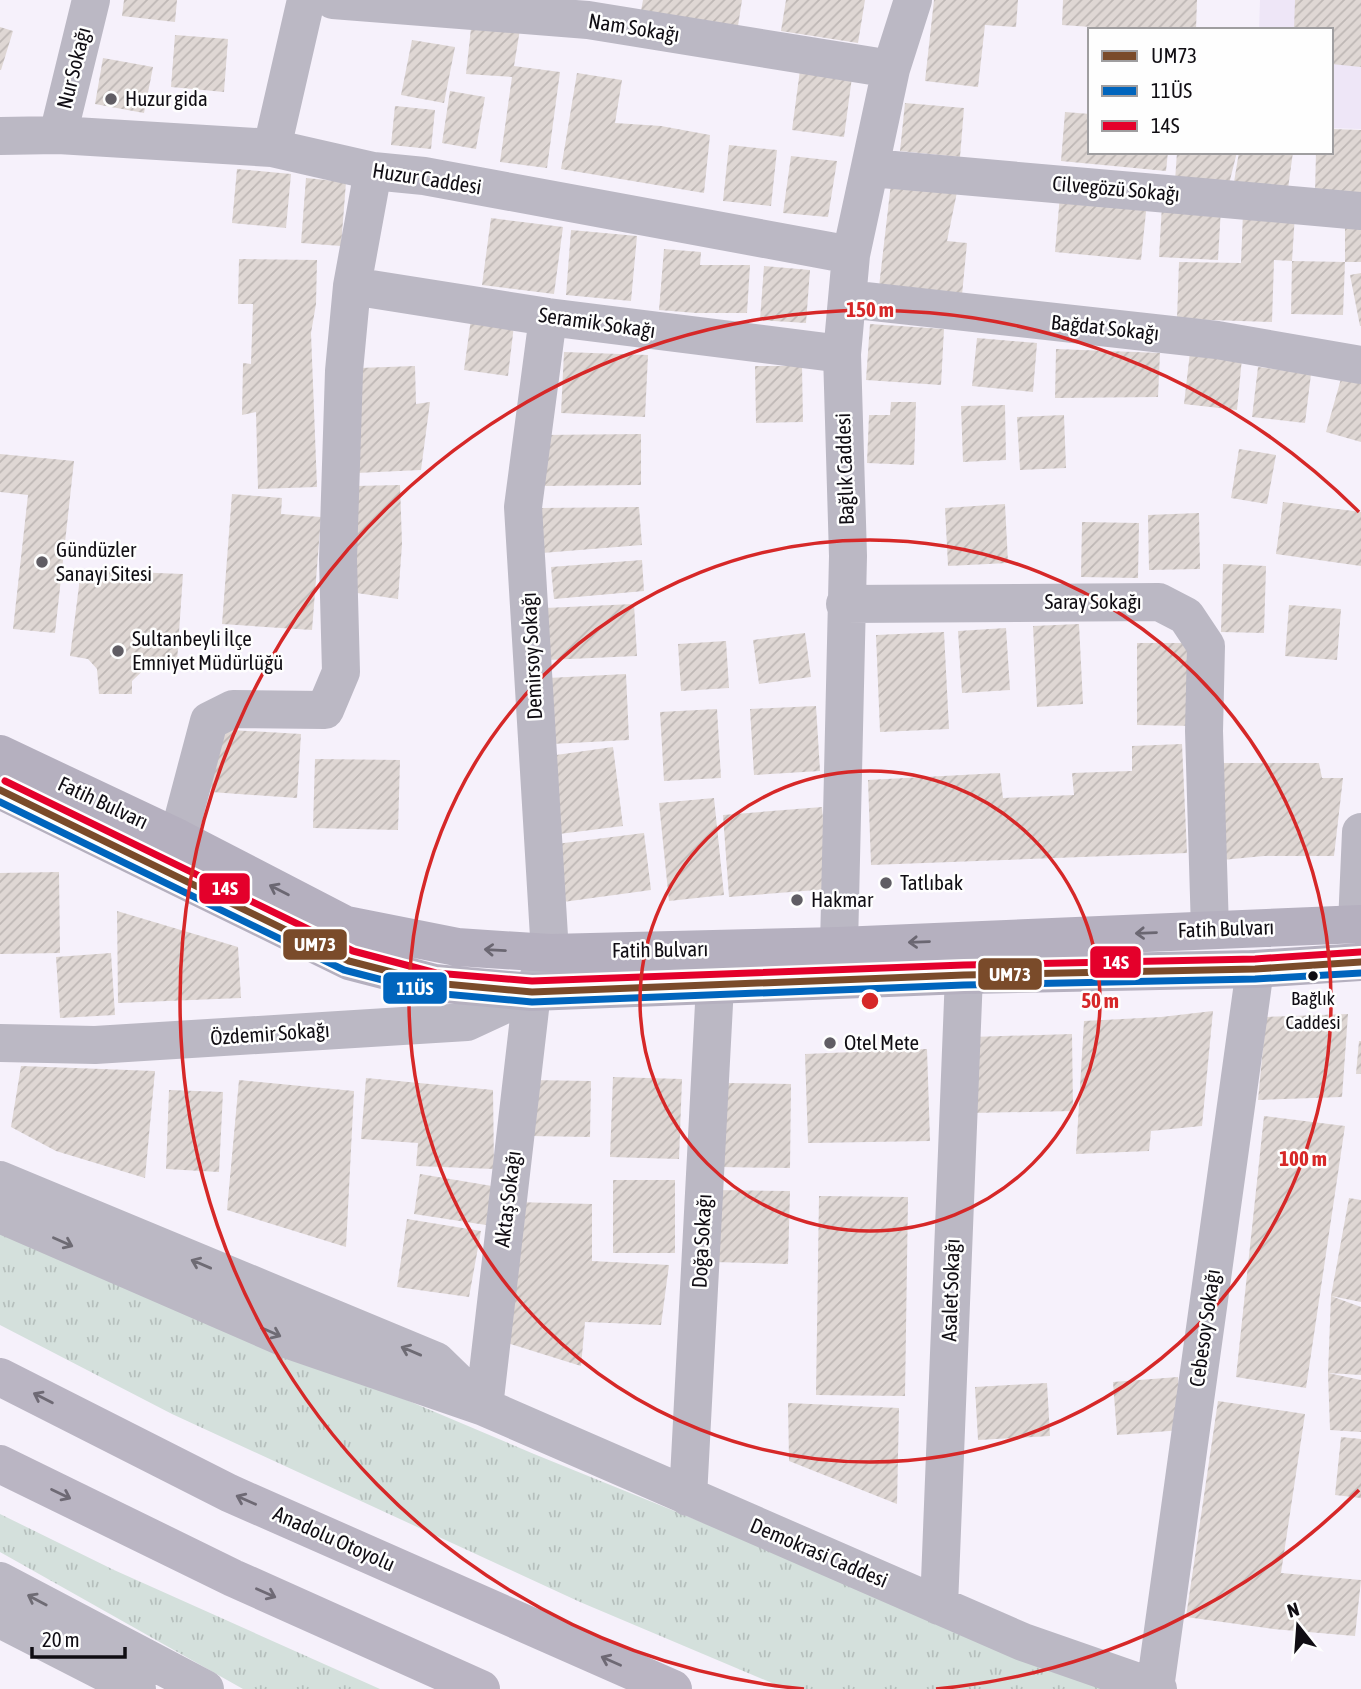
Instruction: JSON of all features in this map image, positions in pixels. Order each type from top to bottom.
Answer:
[{"type":"highway","name":"Anadolu Otoyolu","points":[[0,1377],[229,1493],[673,1689]]},
{"type":"highway","points":[[0,1464],[233,1578],[481,1689]]},
{"type":"main road","name":"Fatih Bulvarı","points":[[0,754],[178,838],[346,925],[457,947],[550,953],[839,946],[1359,924]]},
{"type":"main road","name":"Fatih Bulvarı","points":[[0,790],[349,961],[433,983],[532,992],[964,975],[1255,969],[1361,962]]},
{"type":"street","name":"Nur Sokağı","points":[[58,135],[91,0]]},
{"type":"street","points":[[272,148],[306,0]]},
{"type":"street","name":"Nam Sokağı","points":[[333,0],[588,20],[891,69]]},
{"type":"street","name":"Bağlık Caddesi","points":[[839,946],[848,556],[842,354],[852,255],[891,69],[913,0]]},
{"type":"street","name":"Huzur Caddesi","points":[[0,136],[58,135],[272,148],[373,171],[424,176],[852,255]]},
{"type":"street","name":"Cilvegözü Sokağı","points":[[871,169],[1361,211]]},
{"type":"street","points":[[178,838],[209,721],[233,709],[325,710],[341,672],[339,532],[344,371],[352,286],[373,171]]},
{"type":"street","name":"Seramik Sokağı","points":[[352,286],[548,317],[842,354]]},
{"type":"street","name":"Bağdat Sokağı","points":[[847,299],[1217,340],[1361,365]]},
{"type":"street","name":"Demirsoy Sokağı","points":[[532,992],[550,953],[523,507],[548,317]]},
{"type":"street","name":"Saray Sokağı","points":[[845,604],[1159,602],[1186,616],[1206,646],[1204,731],[1210,930]]},
{"type":"street","points":[[1359,924],[1361,832]]},
{"type":"street","name":"Cebesoy Sokağı","points":[[1156,1688],[1255,969]]},
{"type":"street","name":"Asalet Sokağı","points":[[939,1606],[964,975]]},
{"type":"street","name":"Doğa Sokağı","points":[[688,1497],[715,985]]},
{"type":"street","name":"Özdemir Sokağı","points":[[0,1043],[95,1045],[467,1022],[532,992]]},
{"type":"street","name":"Aktaş Sokağı","points":[[484,1407],[532,992]]},
{"type":"street","points":[[0,1180],[436,1361],[484,1407]]},
{"type":"street","points":[[0,1214],[292,1342],[484,1407]]},
{"type":"street","name":"Demokrasi Caddesi","points":[[484,1407],[1023,1642],[1156,1688]]},
{"type":"street","points":[[0,1581],[205,1689]]},
{"type":"street","points":[[0,1619],[136,1689]]},
{"type":"street","points":[[0,1649],[121,1689]]},
{"type":"shaded area","points":[[1260,0],[1361,0],[1361,129],[1333,128],[1333,28],[1259,28]]},
{"type":"green space","points":[[0,1228],[534,1454],[1113,1689],[786,1689],[580,1602],[172,1414],[0,1325]]},
{"type":"green space","points":[[0,1514],[114,1570],[380,1689],[243,1689],[0,1552]]},
{"type":"building","points":[[124,0],[177,0],[175,22],[122,16]]},
{"type":"building","points":[[643,0],[742,0],[738,26],[641,11]]},
{"type":"building","points":[[786,0],[865,0],[858,43],[781,31]]},
{"type":"building","points":[[934,0],[1018,0],[1016,27],[985,25],[978,87],[925,81]]},
{"type":"building","points":[[1063,0],[1197,0],[1196,28],[1062,25]]},
{"type":"building","points":[[1295,0],[1361,0],[1361,67],[1333,64],[1333,28],[1294,28]]},
{"type":"building","points":[[0,27],[13,31],[1,70],[0,70]]},
{"type":"building","points":[[471,28],[520,29],[514,66],[560,72],[547,168],[500,162],[512,77],[466,74]]},
{"type":"building","points":[[175,35],[228,39],[224,92],[171,87]]},
{"type":"building","points":[[412,40],[455,47],[444,103],[401,95]]},
{"type":"building","points":[[103,58],[153,67],[144,113],[95,104]]},
{"type":"building","points":[[800,70],[852,77],[844,137],[792,130]]},
{"type":"building","points":[[577,73],[622,80],[615,123],[661,126],[710,135],[704,193],[561,169]]},
{"type":"building","points":[[450,91],[485,97],[476,149],[442,143]]},
{"type":"building","points":[[905,103],[964,108],[960,157],[900,151]]},
{"type":"building","points":[[395,106],[435,110],[431,149],[391,145]]},
{"type":"building","points":[[1065,112],[1088,114],[1088,154],[1168,154],[1166,171],[1061,161]]},
{"type":"building","points":[[1333,129],[1361,130],[1361,195],[1315,193],[1316,154],[1333,154]]},
{"type":"building","points":[[729,145],[777,150],[771,206],[723,201]]},
{"type":"building","points":[[1177,154],[1236,154],[1229,184],[1175,181]]},
{"type":"building","points":[[1239,154],[1293,154],[1287,196],[1233,188]]},
{"type":"building","points":[[791,156],[837,161],[828,217],[783,213]]},
{"type":"building","points":[[237,169],[291,174],[286,228],[232,223]]},
{"type":"building","points":[[306,178],[346,182],[341,246],[301,243]]},
{"type":"building","points":[[891,183],[957,192],[947,241],[967,243],[962,295],[879,287]]},
{"type":"building","points":[[1060,195],[1147,202],[1141,260],[1055,252]]},
{"type":"building","points":[[1162,205],[1221,208],[1218,260],[1159,257]]},
{"type":"building","points":[[1243,212],[1295,214],[1292,261],[1274,260],[1272,322],[1177,319],[1179,262],[1241,263]]},
{"type":"building","points":[[1345,217],[1361,217],[1361,262],[1345,262]]},
{"type":"building","points":[[491,218],[563,227],[554,294],[482,285]]},
{"type":"building","points":[[571,230],[637,236],[631,301],[566,295]]},
{"type":"building","points":[[664,249],[701,252],[700,265],[750,265],[747,313],[659,310]]},
{"type":"building","points":[[239,259],[317,260],[316,304],[311,333],[317,487],[258,489],[256,412],[242,415],[243,363],[251,364],[253,304],[238,304]]},
{"type":"building","points":[[1292,261],[1345,262],[1343,315],[1291,314]]},
{"type":"building","points":[[764,266],[810,270],[806,323],[760,320]]},
{"type":"building","points":[[1361,273],[1361,326],[1360,326],[1350,275]]},
{"type":"building","points":[[471,319],[514,325],[508,376],[464,370]]},
{"type":"building","points":[[870,324],[944,329],[941,385],[866,380]]},
{"type":"building","points":[[977,338],[1037,343],[1033,392],[972,386]]},
{"type":"building","points":[[1056,349],[1160,353],[1158,397],[1055,398]]},
{"type":"building","points":[[564,352],[648,355],[645,417],[561,413]]},
{"type":"building","points":[[1190,352],[1242,358],[1237,410],[1184,404]]},
{"type":"building","points":[[415,366],[416,404],[430,402],[421,470],[356,473],[359,368]]},
{"type":"building","points":[[755,366],[802,366],[803,422],[756,423]]},
{"type":"building","points":[[1258,367],[1311,374],[1305,423],[1252,417]]},
{"type":"building","points":[[1342,375],[1361,380],[1361,442],[1326,432]]},
{"type":"building","points":[[891,402],[916,402],[914,465],[867,463],[869,415],[890,415]]},
{"type":"building","points":[[1005,405],[1006,460],[963,462],[961,406]]},
{"type":"building","points":[[1064,415],[1066,468],[1020,470],[1017,417]]},
{"type":"building","points":[[641,434],[641,485],[543,486],[543,435]]},
{"type":"building","points":[[1239,449],[1276,455],[1267,504],[1231,498]]},
{"type":"building","name":"Gündüzler Sanayi Sitesi","points":[[0,454],[74,461],[55,633],[13,629],[28,495],[0,492]]},
{"type":"building","points":[[400,485],[402,544],[398,599],[350,592],[355,486]]},
{"type":"building","points":[[232,494],[282,498],[281,514],[321,517],[312,630],[222,624]]},
{"type":"building","points":[[1283,502],[1361,512],[1361,566],[1276,554]]},
{"type":"building","points":[[1005,504],[1008,563],[948,566],[945,508]]},
{"type":"building","points":[[639,507],[642,545],[542,553],[541,508]]},
{"type":"building","points":[[1199,513],[1200,569],[1149,570],[1148,515]]},
{"type":"building","points":[[1082,522],[1139,523],[1138,578],[1081,577]]},
{"type":"building","points":[[642,560],[644,591],[554,599],[551,567]]},
{"type":"building","points":[[1223,564],[1266,566],[1264,633],[1221,632]]},
{"type":"building","points":[[81,570],[183,574],[177,662],[154,660],[132,681],[132,694],[99,694],[97,669],[88,659],[70,656]]},
{"type":"building","points":[[634,604],[637,656],[547,660],[545,608]]},
{"type":"building","points":[[1289,605],[1341,609],[1337,660],[1285,656]]},
{"type":"building","points":[[1079,624],[1083,704],[1037,707],[1033,626]]},
{"type":"building","points":[[1006,628],[1010,690],[962,693],[958,631]]},
{"type":"building","points":[[944,632],[949,729],[880,732],[876,635]]},
{"type":"building","points":[[805,633],[811,677],[759,684],[753,640]]},
{"type":"building","points":[[726,641],[729,688],[681,691],[678,644]]},
{"type":"building","points":[[1137,643],[1195,643],[1195,726],[1137,725]]},
{"type":"building","points":[[626,674],[629,740],[551,744],[548,678]]},
{"type":"building","points":[[816,706],[820,771],[754,775],[750,709]]},
{"type":"building","points":[[717,709],[721,778],[664,781],[660,712]]},
{"type":"building","points":[[215,729],[301,734],[297,798],[211,792]]},
{"type":"building","points":[[1182,744],[1187,853],[871,865],[868,780],[1000,773],[1003,798],[1074,795],[1072,773],[1132,771],[1132,746]]},
{"type":"building","points":[[613,747],[623,826],[559,834],[549,756]]},
{"type":"building","points":[[315,759],[400,760],[398,830],[313,828]]},
{"type":"building","points":[[1219,763],[1319,763],[1322,778],[1343,778],[1334,856],[1264,856],[1222,860]]},
{"type":"building","points":[[714,798],[724,895],[669,901],[659,803]]},
{"type":"building","points":[[822,807],[829,889],[729,897],[723,815]]},
{"type":"building","points":[[644,833],[651,890],[563,902],[556,844]]},
{"type":"building","points":[[59,872],[60,953],[0,954],[0,873]]},
{"type":"building","points":[[117,911],[238,947],[241,998],[118,1003]]},
{"type":"building","points":[[111,953],[115,1015],[60,1018],[56,957]]},
{"type":"building","points":[[1213,1011],[1202,1126],[1151,1131],[1149,1151],[1076,1154],[1084,1021]]},
{"type":"building","points":[[1348,1014],[1342,1097],[1258,1100],[1266,1017]]},
{"type":"building","points":[[1072,1034],[1073,1111],[972,1113],[971,1037]]},
{"type":"building","points":[[1359,1041],[1361,1074],[1356,1074]]},
{"type":"building","points":[[927,1049],[930,1141],[808,1143],[805,1054]]},
{"type":"building","points":[[21,1066],[155,1071],[145,1178],[56,1151],[11,1127]]},
{"type":"building","points":[[613,1077],[682,1079],[679,1159],[610,1157]]},
{"type":"building","points":[[366,1078],[493,1090],[494,1169],[416,1166],[418,1143],[361,1139]]},
{"type":"building","points":[[239,1080],[354,1091],[346,1247],[227,1210]]},
{"type":"building","points":[[531,1080],[591,1081],[590,1137],[529,1136]]},
{"type":"building","points":[[722,1083],[791,1084],[790,1168],[720,1167]]},
{"type":"building","points":[[169,1090],[223,1092],[219,1172],[166,1169]]},
{"type":"building","points":[[1264,1116],[1345,1126],[1306,1388],[1236,1377]]},
{"type":"building","points":[[420,1174],[492,1186],[486,1225],[414,1214]]},
{"type":"building","points":[[613,1180],[675,1180],[675,1253],[613,1253]]},
{"type":"building","points":[[715,1190],[790,1191],[788,1264],[713,1262]]},
{"type":"building","points":[[819,1196],[908,1197],[905,1396],[816,1395]]},
{"type":"building","points":[[1349,1198],[1361,1200],[1361,1302],[1331,1296]]},
{"type":"building","points":[[514,1202],[592,1204],[592,1261],[669,1265],[661,1325],[585,1322],[581,1366],[507,1343]]},
{"type":"building","points":[[407,1219],[481,1231],[469,1297],[397,1287]]},
{"type":"building","points":[[1331,1296],[1361,1307],[1361,1375],[1328,1373]]},
{"type":"building","points":[[1328,1373],[1361,1380],[1361,1432],[1330,1430]]},
{"type":"building","points":[[1178,1377],[1182,1430],[1117,1435],[1113,1382]]},
{"type":"building","points":[[1047,1383],[1050,1436],[978,1440],[975,1387]]},
{"type":"building","points":[[1218,1401],[1305,1414],[1281,1573],[1361,1580],[1355,1636],[1273,1629],[1186,1617]]},
{"type":"building","points":[[788,1403],[899,1408],[897,1504],[789,1461]]},
{"type":"building","points":[[1341,1437],[1361,1439],[1361,1498],[1335,1495]]},
{"type":"transit line","name":"14S","points":[[5,781],[353,951],[436,973],[532,981],[964,965],[1255,959],[1360,952]]},
{"type":"transit line","name":"UM73","points":[[0,790],[349,961],[434,983],[532,992],[964,975],[1255,969],[1361,962]]},
{"type":"transit line","name":"11ÜS","points":[[0,802],[344,970],[433,993],[532,1002],[964,985],[1255,979],[1361,973]]},
{"type":"place","name":"Huzur gida","points":[[111,99]]},
{"type":"place","name":"Gündüzler Sanayi Sitesi","points":[[42,562]]},
{"type":"place","name":"Sultanbeyli İlçe Emniyet Müdürlüğü","points":[[118,651]]},
{"type":"place","name":"Tatlıbak","points":[[886,883]]},
{"type":"place","name":"Hakmar","points":[[797,900]]},
{"type":"place","name":"Bağlık Caddesi","points":[[1313,976]]},
{"type":"place","name":"Otel Mete","points":[[830,1043]]}]
